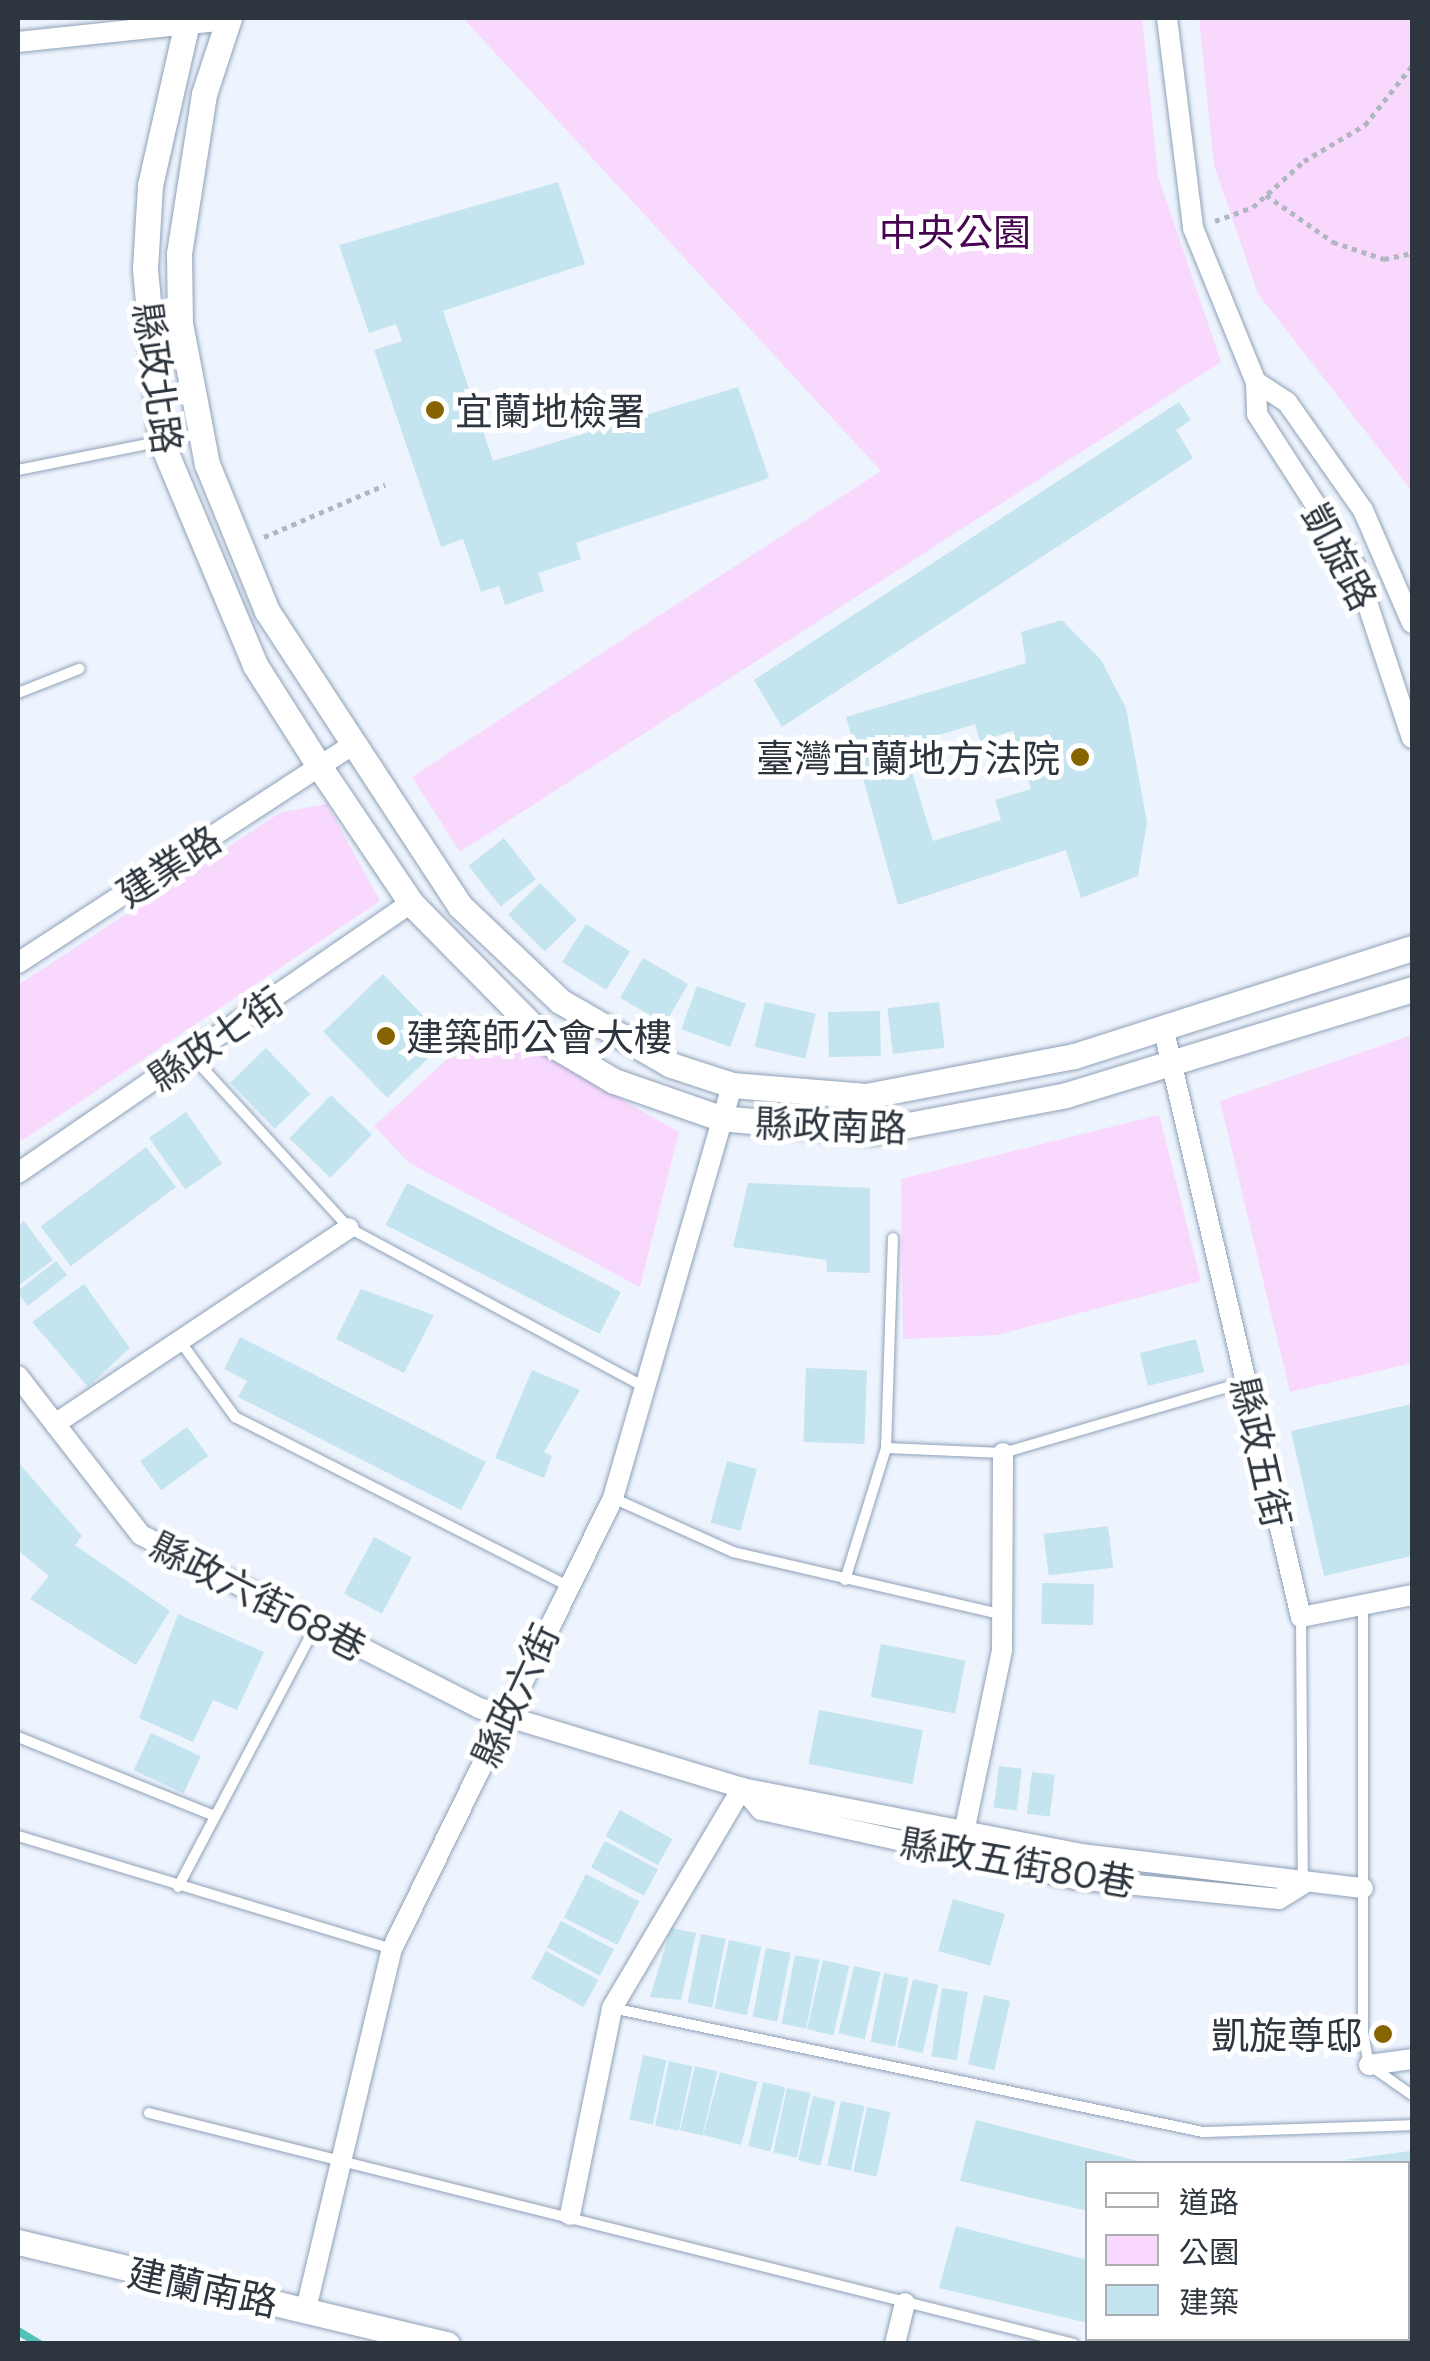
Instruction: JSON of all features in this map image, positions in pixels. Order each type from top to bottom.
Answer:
[{"type":"street","name":"凱旋路","points":[[1167,18],[1193,228],[1256,382],[1258,414],[1355,566],[1412,738]]},
{"type":"street","points":[[18,42],[229,19]]},
{"type":"street","name":"縣政北路","points":[[229,19],[182,207],[180,324],[199,434],[238,548],[266,610],[355,744]]},
{"type":"street","name":"縣政北路","points":[[186,21],[159,128],[145,269],[161,441],[232,617],[319,766]]},
{"type":"street","name":"凱旋路","points":[[1256,382],[1288,402],[1363,510],[1412,623]]},
{"type":"street","name":"建業路","points":[[18,963],[355,744]]},
{"type":"street","name":"縣政南路","points":[[355,744],[460,906],[507,958],[606,1030],[732,1084],[866,1096],[941,1088],[1163,1027],[1412,948]]},
{"type":"street","name":"縣政南路","points":[[319,766],[411,904],[548,1042],[614,1081],[720,1118],[820,1131],[952,1124],[1172,1064],[1412,989]]},
{"type":"street","name":"縣政七街","points":[[18,1173],[411,904]]},
{"type":"street","name":"縣政五街","points":[[1163,1027],[1301,1617]]},
{"type":"street","name":"縣政六街","points":[[306,2309],[392,1949],[566,1585],[613,1498],[732,1084]]},
{"type":"street","points":[[55,1424],[349,1228]]},
{"type":"street","name":"縣政六街68巷","points":[[18,1376],[140,1536],[479,1708],[506,1713]]},
{"type":"street","points":[[960,1853],[1006,1615],[1003,1453]]},
{"type":"street","points":[[1301,1617],[1412,1595]]},
{"type":"street","name":"縣政五街80巷","points":[[506,1713],[742,1788],[965,1828],[1081,1854],[1280,1873],[1303,1884],[1363,1888]]},
{"type":"street","points":[[570,2215],[612,2008],[742,1788]]},
{"type":"street","name":"縣政五街80巷","points":[[742,1788],[761,1810],[1075,1879],[1279,1898],[1303,1884]]},
{"type":"street","points":[[1370,2065],[1412,2059]]},
{"type":"street","name":"建蘭南路","points":[[18,2242],[448,2344]]},
{"type":"street","points":[[895,2344],[905,2303]]},
{"type":"lane","points":[[18,470],[199,434]]},
{"type":"lane","points":[[18,693],[80,669]]},
{"type":"lane","points":[[191,1055],[349,1228],[644,1386]]},
{"type":"lane","points":[[845,1580],[886,1448],[893,1238]]},
{"type":"lane","points":[[180,1341],[236,1416],[566,1585]]},
{"type":"lane","points":[[886,1448],[1003,1453],[1245,1382]]},
{"type":"lane","points":[[613,1498],[733,1552],[1006,1615]]},
{"type":"lane","points":[[1362,1603],[1363,1888],[1370,2065],[1412,2094]]},
{"type":"lane","name":"縣政五街","points":[[1301,1617],[1303,1884]]},
{"type":"lane","points":[[178,1887],[316,1624]]},
{"type":"lane","points":[[18,1737],[214,1816]]},
{"type":"lane","points":[[18,1836],[392,1949]]},
{"type":"lane","points":[[612,2008],[1203,2132],[1412,2125]]},
{"type":"lane","points":[[148,2114],[570,2215],[1074,2344]]},
{"type":"path","points":[[1193,228],[1266,195],[1365,125],[1412,66]]},
{"type":"path","points":[[1266,195],[1333,242],[1384,259],[1412,253]]},
{"type":"path","points":[[238,548],[385,485]]},
{"type":"green space","name":"中央公園","points":[[463,18],[1142,18],[1158,176],[1221,362],[460,852],[412,777],[881,471]]},
{"type":"green space","points":[[1199,18],[1412,18],[1412,491],[1258,294],[1214,165]]},
{"type":"green space","points":[[327,804],[380,901],[18,1143],[18,985],[281,812]]},
{"type":"green space","points":[[487,1023],[679,1132],[640,1287],[408,1162],[374,1126]]},
{"type":"green space","points":[[1412,1035],[1412,1363],[1290,1392],[1220,1101]]},
{"type":"green space","points":[[1159,1115],[1201,1281],[997,1335],[903,1339],[901,1179]]},
{"type":"building","name":"宜蘭地檢署","points":[[558,182],[585,264],[443,311],[493,461],[738,387],[769,478],[576,543],[581,559],[538,573],[544,591],[505,605],[499,586],[481,592],[463,539],[441,547],[374,350],[402,341],[396,324],[369,333],[339,245]]},
{"type":"building","points":[[1179,402],[1191,420],[1176,430],[1193,458],[782,727],[754,680]]},
{"type":"building","name":"臺灣宜蘭地方法院","points":[[1062,620],[1101,660],[1126,708],[1147,822],[1138,876],[1081,898],[1066,850],[898,905],[846,717],[1026,663],[1021,632]],"holes":[[[975,724],[980,741],[1013,731],[1031,789],[995,800],[1001,820],[933,841],[904,746]]]},
{"type":"building","points":[[504,838],[536,879],[501,907],[469,866]]},
{"type":"building","points":[[540,883],[577,920],[545,952],[508,915]]},
{"type":"building","points":[[586,924],[630,952],[606,990],[562,962]]},
{"type":"building","points":[[643,958],[688,984],[665,1024],[620,998]]},
{"type":"building","name":"建築師公會大樓","points":[[383,974],[447,1040],[387,1098],[323,1032]]},
{"type":"building","points":[[697,986],[746,1004],[730,1047],[681,1029]]},
{"type":"building","points":[[765,1002],[816,1014],[805,1059],[755,1047]]},
{"type":"building","points":[[939,1002],[945,1048],[893,1054],[887,1008]]},
{"type":"building","points":[[880,1011],[881,1056],[829,1057],[828,1012]]},
{"type":"building","points":[[266,1048],[310,1094],[274,1129],[230,1083]]},
{"type":"building","points":[[331,1095],[372,1135],[330,1178],[289,1138]]},
{"type":"building","points":[[186,1112],[222,1164],[185,1189],[149,1138]]},
{"type":"building","points":[[146,1147],[176,1187],[71,1266],[41,1226]]},
{"type":"building","points":[[407,1183],[621,1292],[600,1334],[386,1225]]},
{"type":"building","points":[[748,1183],[870,1188],[870,1273],[827,1272],[826,1260],[733,1247]]},
{"type":"building","points":[[24,1221],[53,1260],[18,1286],[18,1226]]},
{"type":"building","points":[[56,1261],[67,1275],[28,1306],[18,1291]]},
{"type":"building","points":[[84,1284],[130,1348],[88,1387],[32,1322]]},
{"type":"building","points":[[361,1289],[434,1315],[404,1373],[336,1339]]},
{"type":"building","points":[[240,1337],[486,1462],[461,1510],[238,1397],[247,1381],[224,1369]]},
{"type":"building","points":[[1196,1339],[1204,1372],[1148,1386],[1140,1353]]},
{"type":"building","points":[[806,1368],[867,1370],[864,1444],[803,1442]]},
{"type":"building","points":[[532,1370],[580,1390],[544,1452],[552,1456],[544,1478],[495,1458]]},
{"type":"building","points":[[1412,1404],[1412,1556],[1324,1576],[1291,1431]]},
{"type":"building","points":[[187,1427],[208,1456],[161,1490],[140,1461]]},
{"type":"building","points":[[727,1461],[757,1469],[740,1531],[710,1523]]},
{"type":"building","points":[[18,1462],[82,1536],[75,1545],[170,1611],[136,1665],[30,1599],[49,1576],[18,1550]]},
{"type":"building","points":[[1108,1526],[1113,1568],[1049,1576],[1043,1534]]},
{"type":"building","points":[[374,1537],[412,1557],[382,1614],[344,1594]]},
{"type":"building","points":[[1042,1583],[1094,1584],[1093,1625],[1041,1624]]},
{"type":"building","points":[[178,1614],[264,1652],[237,1710],[213,1700],[193,1742],[139,1718]]},
{"type":"building","points":[[881,1644],[965,1660],[955,1713],[871,1697]]},
{"type":"building","points":[[819,1710],[923,1730],[913,1784],[809,1764]]},
{"type":"building","points":[[151,1733],[201,1756],[184,1793],[134,1770]]},
{"type":"building","points":[[999,1766],[1022,1769],[1017,1810],[994,1808]]},
{"type":"building","points":[[1032,1772],[1055,1775],[1050,1816],[1027,1814]]},
{"type":"building","points":[[620,1810],[672,1839],[658,1865],[605,1836]]},
{"type":"building","points":[[605,1841],[658,1869],[644,1896],[591,1867]]},
{"type":"building","points":[[586,1874],[639,1901],[617,1945],[564,1918]]},
{"type":"building","points":[[953,1899],[1005,1914],[990,1966],[938,1951]]},
{"type":"building","points":[[561,1921],[614,1949],[600,1976],[547,1947]]},
{"type":"building","points":[[671,1928],[696,1933],[681,2000],[650,1997]]},
{"type":"building","points":[[701,1934],[726,1939],[712,2007],[688,2003]]},
{"type":"building","points":[[729,1940],[761,1947],[747,2015],[714,2008]]},
{"type":"building","points":[[766,1948],[791,1953],[777,2021],[753,2017]]},
{"type":"building","points":[[546,1951],[598,1980],[583,2007],[531,1978]]},
{"type":"building","points":[[795,1955],[820,1960],[806,2028],[782,2024]]},
{"type":"building","points":[[823,1960],[849,1966],[833,2035],[807,2029]]},
{"type":"building","points":[[854,1966],[880,1972],[865,2039],[838,2033]]},
{"type":"building","points":[[884,1973],[909,1978],[895,2046],[871,2042]]},
{"type":"building","points":[[913,1979],[938,1985],[923,2053],[897,2047]]},
{"type":"building","points":[[942,1988],[968,1992],[957,2060],[931,2056]]},
{"type":"building","points":[[984,1995],[1010,2001],[994,2070],[968,2064]]},
{"type":"building","points":[[643,2055],[666,2060],[653,2125],[629,2120]]},
{"type":"building","points":[[669,2061],[692,2066],[679,2131],[655,2126]]},
{"type":"building","points":[[695,2066],[717,2071],[703,2135],[680,2130]]},
{"type":"building","points":[[720,2072],[758,2082],[741,2145],[703,2135]]},
{"type":"building","points":[[763,2082],[785,2087],[771,2151],[748,2146]]},
{"type":"building","points":[[787,2088],[810,2093],[797,2158],[773,2153]]},
{"type":"building","points":[[813,2096],[835,2101],[821,2165],[798,2160]]},
{"type":"building","points":[[841,2101],[864,2106],[851,2171],[827,2166]]},
{"type":"building","points":[[867,2107],[890,2112],[877,2177],[853,2172]]},
{"type":"building","points":[[976,2120],[1138,2161],[1085,2161],[1085,2210],[960,2181]]},
{"type":"building","points":[[1410,2151],[1412,2326],[1410,2161],[1344,2160]]},
{"type":"building","points":[[956,2226],[1085,2259],[1085,2322],[939,2288]]},
{"type":"building","points":[[1166,2341],[1353,2341],[1174,2344]]},
{"type":"waterway","points":[[18,2331],[40,2344]]},
{"type":"place","name":"宜蘭地檢署","points":[[435,410]]},
{"type":"place","name":"臺灣宜蘭地方法院","points":[[1080,757]]},
{"type":"place","name":"建築師公會大樓","points":[[386,1036]]},
{"type":"place","name":"凱旋尊邸","points":[[1383,2034]]}]
